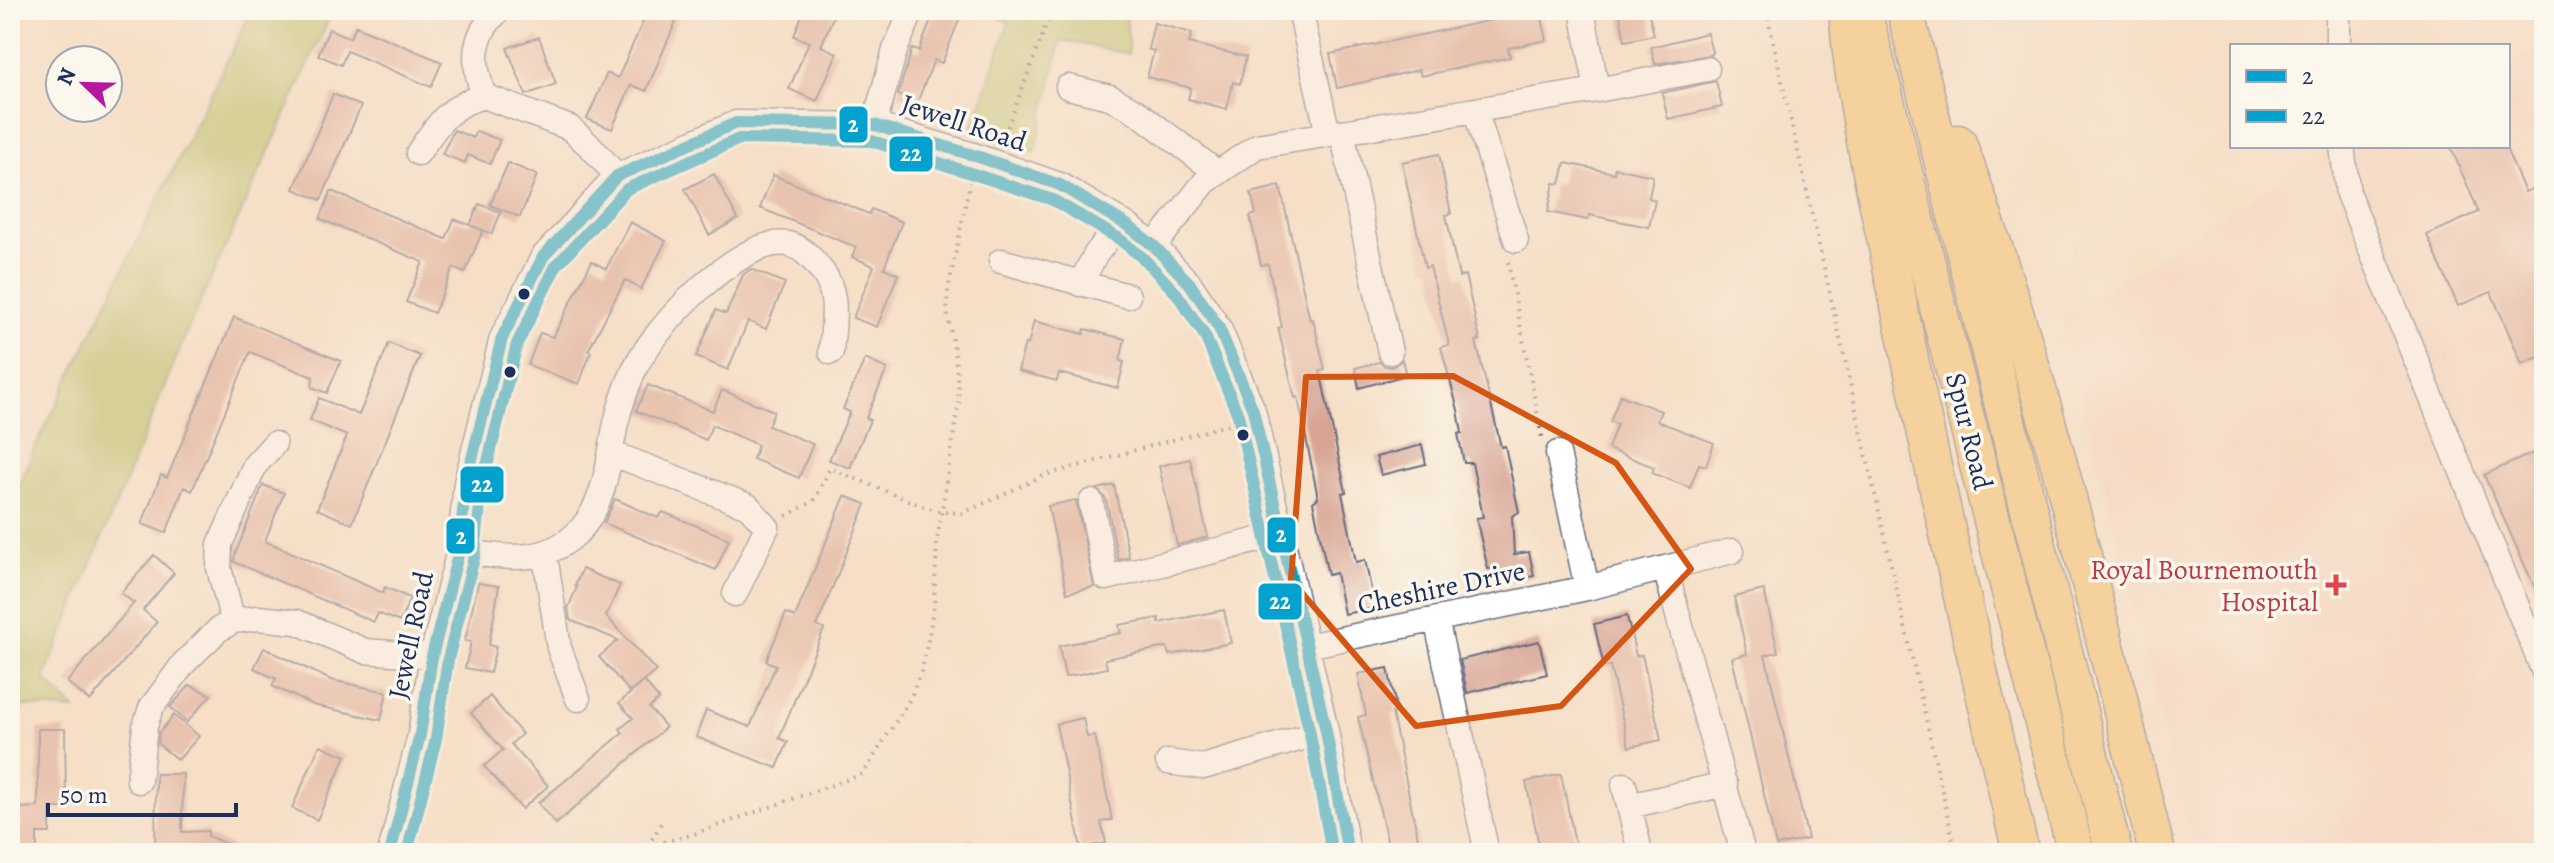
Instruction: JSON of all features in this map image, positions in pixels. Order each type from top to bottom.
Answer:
[{"type":"highway","points":[[1847,10],[1852,72],[1903,322],[1957,577],[2021,853]]},
{"type":"highway","name":"Spur Road","points":[[1863,10],[2076,853]]},
{"type":"highway","points":[[1908,23],[1989,229],[2032,370],[2087,570],[2157,853]]},
{"type":"highway","name":"Spur Road","points":[[1908,23],[2114,853]]},
{"type":"street","points":[[484,96],[475,51],[485,28],[499,10]]},
{"type":"street","points":[[874,125],[895,50],[912,10]]},
{"type":"street","points":[[1300,10],[1335,133],[1390,352]]},
{"type":"street","points":[[1582,10],[1597,90]]},
{"type":"street","points":[[2338,10],[2338,44]]},
{"type":"street","points":[[1154,246],[1205,182],[1257,146],[1707,69]]},
{"type":"street","points":[[1068,87],[1110,97],[1137,112],[1218,173]]},
{"type":"street","points":[[418,153],[440,120],[455,108],[484,96],[570,128],[617,176]]},
{"type":"street","points":[[1475,110],[1516,240]]},
{"type":"street","name":"Jewell Road","points":[[390,853],[420,735],[432,656],[459,551],[466,483],[502,338],[543,257],[617,176],[736,123],[874,125],[1060,185],[1154,246],[1190,284],[1219,328],[1255,418],[1326,731],[1348,853]]},
{"type":"street","points":[[2342,148],[2348,194],[2544,672]]},
{"type":"street","points":[[1080,284],[1096,254],[1121,222]]},
{"type":"street","points":[[459,551],[513,558],[542,555],[561,545],[586,522],[602,491],[621,408],[634,371],[648,344],[704,284],[743,255],[770,244],[791,245],[808,255],[823,271],[828,280],[834,311],[831,352]]},
{"type":"street","points":[[1001,261],[1128,296]]},
{"type":"street","points":[[233,621],[220,576],[220,544],[255,465],[274,444]]},
{"type":"street","points":[[611,453],[748,506],[767,527],[735,594]]},
{"type":"street","points":[[1558,453],[1587,588]]},
{"type":"street","points":[[1091,502],[1106,578],[1282,534]]},
{"type":"street","name":"Cheshire Drive","points":[[1307,646],[1587,588],[1732,551]]},
{"type":"street","points":[[542,555],[547,568],[559,648],[578,699]]},
{"type":"street","points":[[1665,568],[1743,853]]},
{"type":"street","points":[[139,781],[145,726],[151,708],[184,663],[218,630],[233,621],[258,618],[297,622],[365,651],[432,656]]},
{"type":"street","points":[[1436,619],[1487,853]]},
{"type":"street","points":[[1168,762],[1203,767],[1326,731]]},
{"type":"street","points":[[1638,843],[1627,795],[1725,784]]},
{"type":"path","points":[[648,846],[691,835],[863,774],[910,699],[922,669],[934,604],[937,541],[959,401],[955,353],[947,312],[948,290],[985,159],[1052,10]]},
{"type":"path","points":[[1766,10],[1956,853]]},
{"type":"path","points":[[1516,240],[1507,264],[1537,420],[1541,435],[1558,453]]},
{"type":"path","points":[[767,527],[814,501],[830,468],[899,498],[942,512],[963,513],[1045,475],[1255,418]]},
{"type":"path","points":[[644,853],[663,820]]},
{"type":"highlighted area","points":[[1453,376],[1616,463],[1691,569],[1561,706],[1416,726],[1291,580],[1306,377]]},
{"type":"shaded area","name":"Royal Bournemouth Hospital","points":[[2544,48],[2544,853],[2194,853],[2061,317],[2333,148],[2510,148],[2510,63]]},
{"type":"green space","points":[[252,10],[333,10],[188,329],[44,679],[76,710],[23,706],[10,738],[10,507],[34,450]]},
{"type":"green space","points":[[981,10],[1126,10],[1129,54],[1061,40],[1035,152],[972,129],[1009,22]]},
{"type":"green space","points":[[974,840],[977,853],[926,853]]},
{"type":"building","points":[[648,10],[681,10],[646,91],[631,85],[612,129],[587,119],[607,73],[618,78]]},
{"type":"building","points":[[804,10],[836,10],[821,46],[837,53],[817,101],[789,89],[809,42],[794,36]]},
{"type":"building","points":[[935,10],[963,10],[942,63],[934,60],[917,103],[898,95],[912,49],[919,51]]},
{"type":"building","points":[[1540,10],[1547,40],[1508,48],[1510,57],[1421,76],[1419,70],[1337,88],[1330,54]]},
{"type":"building","points":[[1619,10],[1648,10],[1654,35],[1625,41]]},
{"type":"building","points":[[1154,23],[1192,33],[1189,43],[1246,57],[1240,84],[1233,82],[1227,109],[1188,99],[1191,88],[1147,77],[1154,51],[1148,49]]},
{"type":"building","points":[[356,26],[442,62],[431,87],[347,51],[341,65],[318,55],[329,29],[350,38]]},
{"type":"building","points":[[1707,33],[1710,55],[1655,64],[1651,47]]},
{"type":"building","points":[[539,37],[556,84],[526,95],[507,48]]},
{"type":"building","points":[[1716,81],[1722,107],[1668,119],[1662,93]]},
{"type":"building","points":[[333,94],[361,106],[321,200],[294,189]]},
{"type":"building","points":[[454,130],[473,138],[476,131],[500,140],[490,164],[468,155],[465,163],[442,154]]},
{"type":"building","points":[[2451,148],[2506,148],[2525,192],[2544,184],[2544,355],[2522,364],[2491,292],[2458,306],[2427,235],[2479,212]]},
{"type":"building","points":[[1439,154],[1451,214],[1446,215],[1459,277],[1465,275],[1480,340],[1476,341],[1501,447],[1505,446],[1519,512],[1512,516],[1514,554],[1529,552],[1534,576],[1498,583],[1495,568],[1488,569],[1476,518],[1483,517],[1472,463],[1464,463],[1458,434],[1462,433],[1458,410],[1441,347],[1449,345],[1430,266],[1425,268],[1402,162]]},
{"type":"building","points":[[508,163],[537,175],[520,217],[490,205]]},
{"type":"building","points":[[1565,163],[1614,173],[1615,168],[1653,176],[1649,198],[1655,200],[1649,227],[1589,215],[1588,220],[1548,212],[1554,183],[1560,184]]},
{"type":"building","points":[[714,174],[738,219],[709,235],[685,189]]},
{"type":"building","points":[[773,175],[869,214],[871,209],[902,222],[884,268],[898,274],[877,327],[853,318],[874,266],[852,257],[856,247],[760,208]]},
{"type":"building","points":[[1280,186],[1310,320],[1313,319],[1325,370],[1320,371],[1346,492],[1342,493],[1356,562],[1365,560],[1375,608],[1344,614],[1336,573],[1328,575],[1313,502],[1318,498],[1298,397],[1295,398],[1278,328],[1282,327],[1268,264],[1261,265],[1250,216],[1256,214],[1251,193]]},
{"type":"building","points":[[331,191],[446,239],[454,219],[483,230],[465,273],[453,268],[434,313],[406,302],[423,262],[320,219]]},
{"type":"building","points":[[479,204],[501,212],[492,234],[470,225]]},
{"type":"building","points":[[630,222],[666,241],[641,289],[625,280],[588,351],[591,352],[579,384],[528,365],[540,333],[553,337],[592,261],[606,269]]},
{"type":"building","points":[[751,269],[785,283],[766,329],[748,321],[728,370],[696,357],[716,310],[726,314],[743,275]]},
{"type":"building","points":[[234,317],[341,361],[327,393],[312,387],[313,377],[250,352],[192,491],[184,487],[166,533],[142,524],[161,475],[167,478]]},
{"type":"building","points":[[1034,321],[1084,334],[1085,329],[1125,339],[1118,388],[1059,373],[1057,381],[1018,371]]},
{"type":"building","points":[[389,343],[420,356],[352,524],[317,509],[347,436],[310,420],[319,398],[359,415]]},
{"type":"building","points":[[865,359],[887,369],[866,418],[870,420],[850,468],[829,460],[850,412],[843,409]]},
{"type":"building","points":[[1402,360],[1406,375],[1359,388],[1355,368],[1379,362],[1392,367]]},
{"type":"building","points":[[648,385],[713,411],[722,390],[774,411],[768,426],[813,444],[799,478],[753,459],[758,445],[712,425],[706,440],[636,411]]},
{"type":"building","points":[[1620,395],[1661,411],[1657,421],[1714,443],[1706,466],[1699,464],[1690,488],[1652,473],[1654,467],[1608,449],[1617,424],[1610,422]]},
{"type":"building","points":[[1422,445],[1426,464],[1381,475],[1376,457]]},
{"type":"building","points":[[2544,448],[2544,608],[2484,475]]},
{"type":"building","points":[[1190,459],[1208,537],[1177,545],[1159,466]]},
{"type":"building","points":[[263,485],[284,493],[265,541],[383,593],[385,587],[410,598],[400,622],[378,613],[374,622],[234,562]]},
{"type":"building","points":[[1114,485],[1129,557],[1118,560],[1106,499],[1097,489]]},
{"type":"building","points":[[845,496],[866,504],[817,626],[824,629],[779,738],[788,742],[777,768],[696,737],[706,710],[750,727],[776,665],[766,661],[786,613],[795,617]]},
{"type":"building","points":[[615,499],[658,518],[663,512],[729,539],[716,570],[604,523]]},
{"type":"building","points":[[1076,500],[1094,587],[1067,593],[1048,506]]},
{"type":"building","points":[[154,555],[174,573],[143,610],[157,622],[90,701],[67,682],[134,603],[121,593]]},
{"type":"building","points":[[582,569],[620,585],[606,616],[656,671],[630,692],[599,657],[618,640],[570,620],[568,608]]},
{"type":"building","points":[[478,583],[499,586],[489,645],[496,647],[490,673],[465,668],[471,642],[465,641]]},
{"type":"building","points":[[1764,590],[1778,652],[1765,655],[1808,839],[1776,846],[1732,658],[1747,654],[1734,597]]},
{"type":"building","points":[[1224,610],[1231,643],[1169,655],[1167,647],[1105,659],[1107,668],[1065,677],[1059,646],[1121,633],[1119,625],[1159,618],[1159,623]]},
{"type":"building","points":[[1627,616],[1636,656],[1642,655],[1661,740],[1629,747],[1610,666],[1604,667],[1594,624]]},
{"type":"building","points":[[1539,641],[1547,674],[1467,693],[1460,660]]},
{"type":"building","points":[[264,648],[331,680],[387,692],[381,720],[313,705],[272,686],[276,679],[254,668]]},
{"type":"building","points":[[1388,668],[1397,712],[1392,713],[1421,853],[1390,853],[1358,717],[1366,715],[1358,674]]},
{"type":"building","points":[[644,681],[659,699],[649,708],[666,727],[556,824],[538,803],[623,733],[620,729],[633,718],[619,703]]},
{"type":"building","points":[[190,685],[211,695],[187,722],[170,707]]},
{"type":"building","points":[[490,696],[522,734],[511,744],[548,786],[522,809],[484,766],[503,750],[471,713]]},
{"type":"building","points":[[174,715],[199,736],[178,760],[158,744],[159,733]]},
{"type":"building","points":[[1083,718],[1087,737],[1095,736],[1112,820],[1101,822],[1106,843],[1081,848],[1056,724]]},
{"type":"building","points":[[38,729],[65,729],[66,808],[50,808],[50,833],[37,833],[37,853],[10,853],[10,827],[21,827],[21,808],[38,807]]},
{"type":"building","points":[[320,745],[346,756],[317,820],[292,808]]},
{"type":"building","points":[[156,774],[183,774],[182,832],[208,831],[208,836],[247,853],[155,853]]},
{"type":"building","points":[[1561,774],[1575,843],[1540,850],[1526,782]]},
{"type":"transit line","name":"2","points":[[390,853],[420,735],[432,656],[459,551],[466,483],[502,338],[543,257],[617,176],[736,123],[874,125],[1060,185],[1127,225],[1154,246],[1190,284],[1219,328],[1253,410],[1326,731],[1348,853]]},
{"type":"transit line","name":"22","points":[[407,853],[436,739],[448,659],[475,554],[482,486],[517,344],[556,266],[627,189],[739,139],[872,141],[1053,200],[1118,238],[1143,258],[1177,294],[1205,336],[1238,415],[1310,734],[1332,853]]},
{"type":"place","name":"Royal Bournemouth Hospital","points":[[2336,585]]}]
